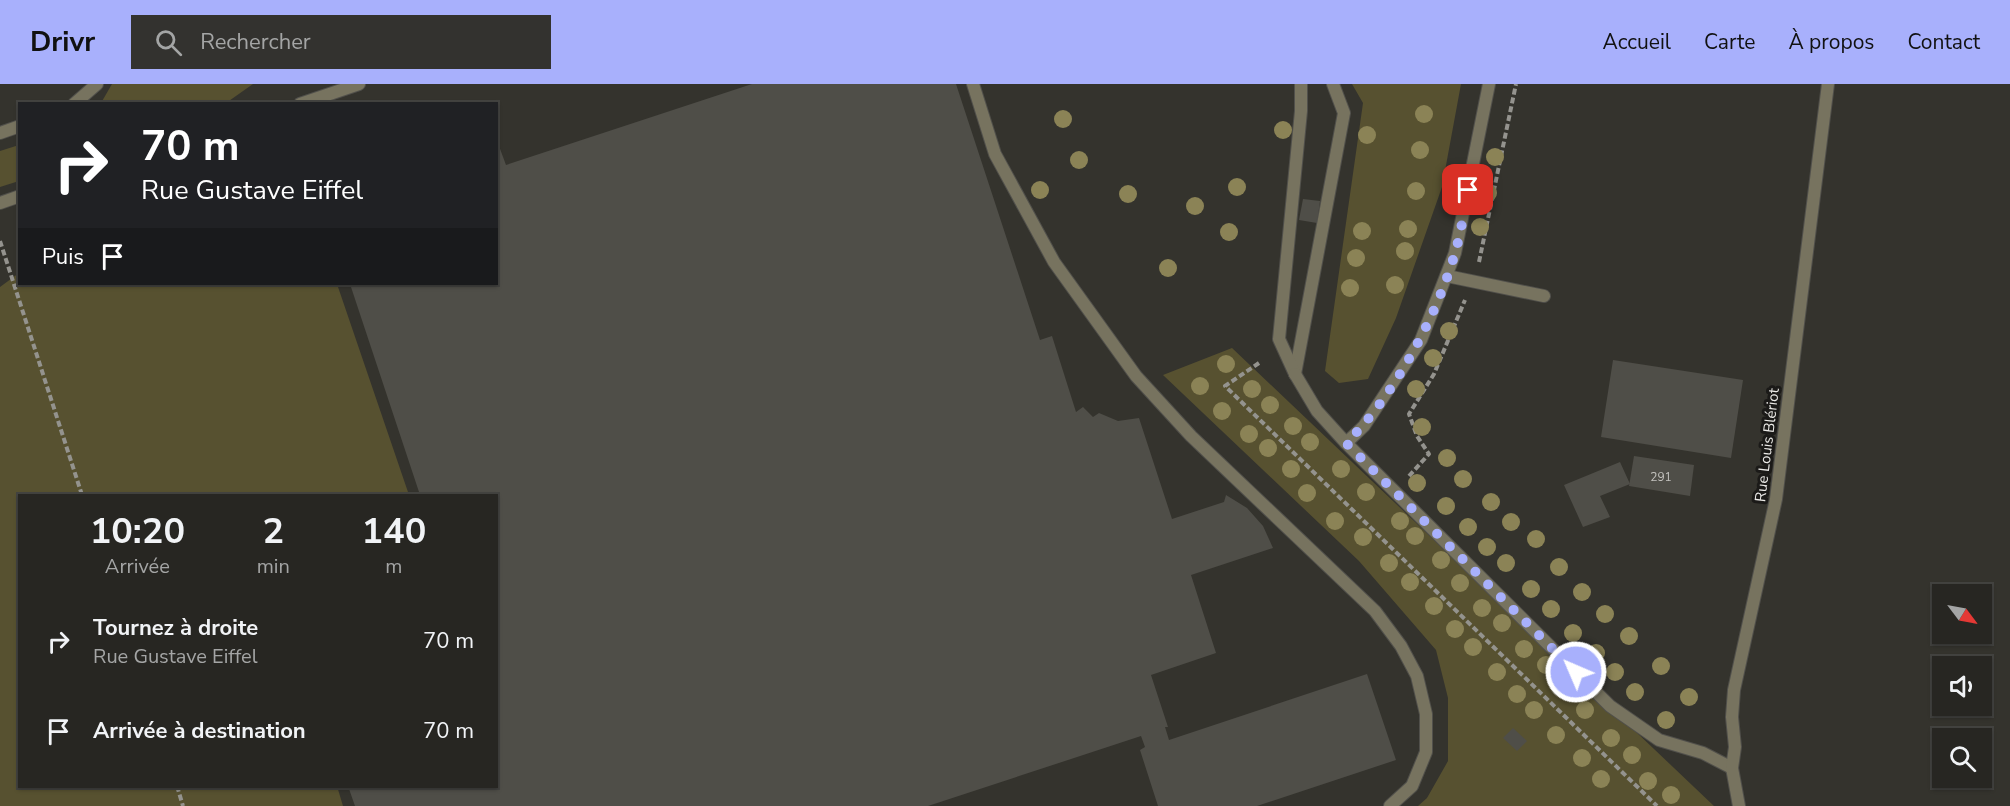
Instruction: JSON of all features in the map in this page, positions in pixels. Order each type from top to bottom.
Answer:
[{"type":"street","points":[[76,102],[97,84]]},
{"type":"street","points":[[306,102],[358,84]]},
{"type":"street","points":[[973,84],[995,154],[1054,262],[1136,375],[1191,436],[1375,611],[1401,646],[1417,676],[1426,714],[1426,752],[1412,786],[1390,806]]},
{"type":"street","points":[[1301,84],[1301,111],[1279,339],[1295,374],[1317,411],[1346,443],[1610,706],[1659,740],[1703,753],[1732,768]]},
{"type":"street","points":[[1295,374],[1344,113],[1333,84]]},
{"type":"street","points":[[1346,443],[1364,426],[1421,340],[1447,276],[1455,253],[1489,84]]},
{"type":"street","name":"Rue Louis Blériot","points":[[1740,806],[1732,768],[1735,747],[1732,717],[1734,690],[1776,500],[1828,84]]},
{"type":"street","points":[[0,133],[18,127]]},
{"type":"street","points":[[0,203],[18,197]]},
{"type":"street","points":[[1447,276],[1544,296]]},
{"type":"path","points":[[0,241],[82,494]]},
{"type":"path","points":[[1259,363],[1225,386],[1657,806]]},
{"type":"path","points":[[178,788],[183,806]]},
{"type":"shaded area","points":[[112,84],[253,84],[227,102],[102,102]]},
{"type":"shaded area","points":[[1352,84],[1461,84],[1442,187],[1396,318],[1368,379],[1339,383],[1325,371],[1363,103]]},
{"type":"shaded area","points":[[18,145],[18,181],[0,187],[0,151]]},
{"type":"shaded area","points":[[18,274],[18,285],[337,285],[409,494],[18,494],[18,788],[338,788],[343,806],[0,806],[0,287]]},
{"type":"shaded area","points":[[1232,348],[1714,806],[1418,806],[1427,798],[1448,761],[1448,698],[1436,650],[1359,561],[1163,375]]},
{"type":"building","points":[[752,84],[956,84],[1040,340],[1052,336],[1076,412],[1083,407],[1093,417],[1099,413],[1118,421],[1139,418],[1172,519],[1224,502],[1226,495],[1247,508],[1263,526],[1273,548],[1191,575],[1216,653],[1151,675],[1168,727],[1165,727],[1169,740],[1367,674],[1396,760],[1257,806],[1158,806],[1140,750],[1145,747],[1141,736],[928,806],[355,806],[349,788],[498,788],[498,494],[420,494],[350,285],[498,285],[498,143],[506,165]]},
{"type":"building","points":[[1303,199],[1320,201],[1317,223],[1299,220]]},
{"type":"building","points":[[1613,360],[1743,380],[1731,458],[1601,437]]},
{"type":"building","points":[[1634,456],[1694,465],[1690,496],[1629,486]]},
{"type":"building","points":[[1620,462],[1630,484],[1600,496],[1610,517],[1583,527],[1564,485]]},
{"type":"building","points":[[1513,728],[1527,741],[1517,751],[1503,738]]},
{"type":"route","points":[[1468,190],[1455,253],[1421,340],[1364,426],[1346,443],[1576,672]]}]
